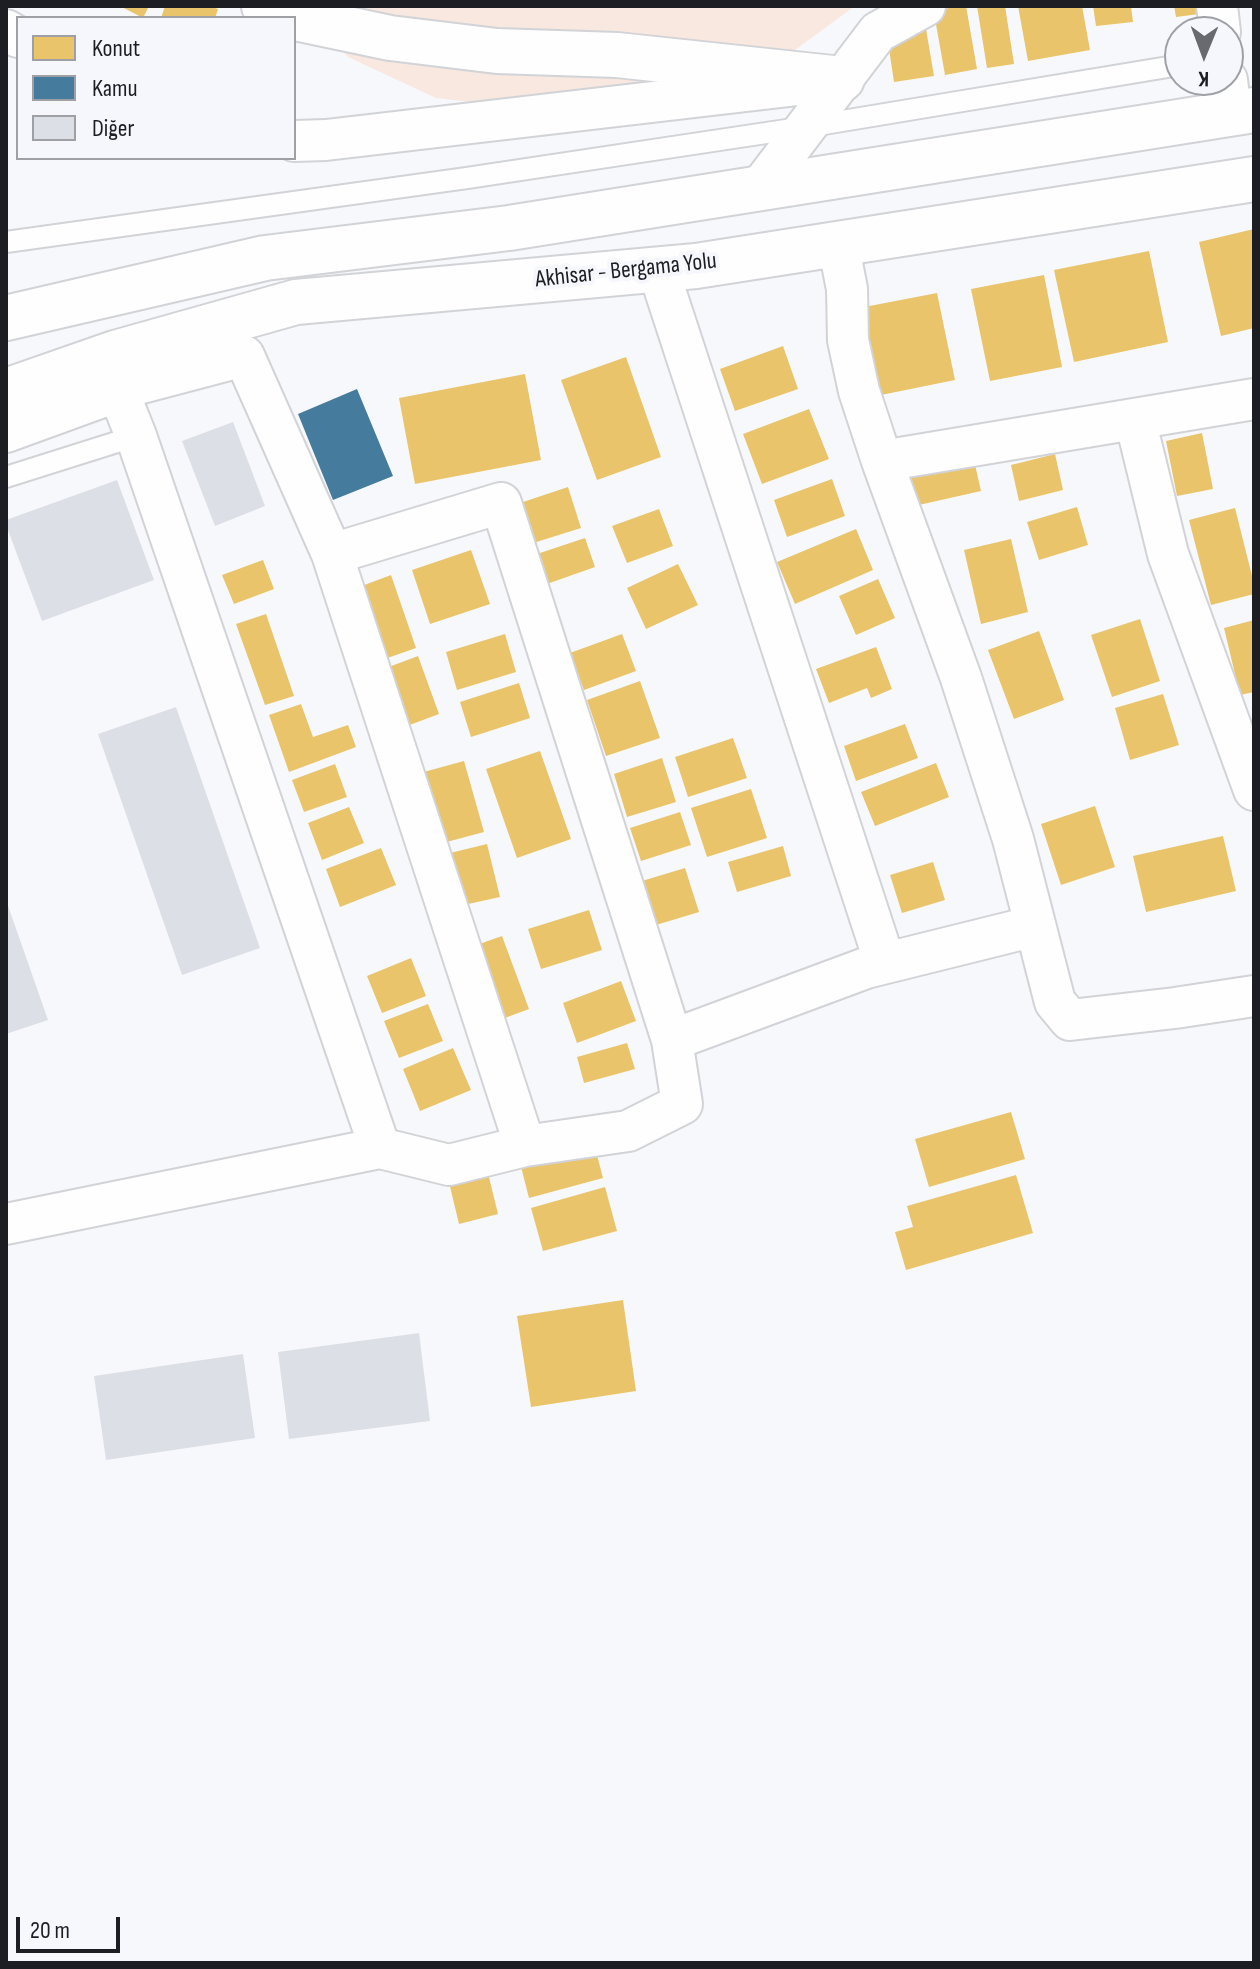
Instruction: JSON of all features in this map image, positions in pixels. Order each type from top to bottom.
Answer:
[{"type":"main road","points":[[264,6],[286,16]]},
{"type":"main road","points":[[296,18],[390,38],[497,51],[617,55],[842,79]]},
{"type":"main road","points":[[6,318],[265,258],[509,228],[759,189],[1237,101]]},
{"type":"main road","name":"Akhisar - Bergama Yolu","points":[[6,391],[115,353],[296,302],[696,266],[1254,179]]},
{"type":"street","points":[[759,189],[878,32],[925,6]]},
{"type":"street","points":[[296,141],[326,140],[842,79]]},
{"type":"street","points":[[838,243],[847,289],[848,340],[859,391],[961,678],[1013,839],[1055,1002],[1070,1020],[1254,996]]},
{"type":"street","points":[[658,269],[885,963]]},
{"type":"street","points":[[6,432],[118,391],[244,356],[332,554],[525,1146]]},
{"type":"street","points":[[118,391],[380,1148]]},
{"type":"street","points":[[882,461],[1254,399]]},
{"type":"street","points":[[1135,419],[1168,554],[1254,790]]},
{"type":"street","points":[[6,1224],[380,1148],[449,1165],[525,1146],[628,1131],[682,1104],[672,1040],[501,503],[332,554]]},
{"type":"street","points":[[672,1040],[851,973],[1035,926]]},
{"type":"lane","points":[[6,242],[806,127],[1164,68]]},
{"type":"lane","points":[[6,477],[136,436]]},
{"type":"shaded area","points":[[301,6],[855,6],[758,77],[516,107],[436,98],[348,57]]},
{"type":"building: Konut","points":[[120,6],[149,6],[144,16]]},
{"type":"building: Konut","points":[[165,6],[209,6],[218,9],[216,16],[162,16]]},
{"type":"building: Konut","points":[[954,6],[966,6],[977,69],[945,75],[934,13]]},
{"type":"building: Konut","points":[[977,6],[1005,6],[1014,64],[987,68]]},
{"type":"building: Konut","points":[[1018,6],[1082,6],[1090,50],[1028,61]]},
{"type":"building: Konut","points":[[1093,6],[1131,6],[1133,22],[1096,26]]},
{"type":"building: Konut","points":[[1174,6],[1214,6],[1215,12],[1176,16]]},
{"type":"building: Konut","points":[[925,23],[934,76],[894,82],[888,42]]},
{"type":"building: Konut","points":[[1254,229],[1254,328],[1221,336],[1199,242]]},
{"type":"building: Konut","points":[[1149,251],[1168,342],[1074,362],[1054,270]]},
{"type":"building: Konut","points":[[1044,275],[1062,367],[990,381],[971,289]]},
{"type":"building: Konut","points":[[937,293],[955,380],[871,397],[854,309]]},
{"type":"building: Konut","points":[[783,346],[798,389],[735,411],[720,369]]},
{"type":"building: Konut","points":[[626,357],[661,457],[597,480],[561,380]]},
{"type":"building: Konut","points":[[525,374],[541,460],[415,484],[399,398]]},
{"type":"building: Konut","points":[[809,409],[829,459],[762,484],[743,434]]},
{"type":"building: Konut","points":[[1202,433],[1213,489],[1177,496],[1166,441]]},
{"type":"building: Konut","points":[[971,447],[981,491],[901,509],[891,465]]},
{"type":"building: Konut","points":[[1055,454],[1063,490],[1019,501],[1011,465]]},
{"type":"building: Konut","points":[[832,479],[845,516],[787,537],[774,500]]},
{"type":"building: Konut","points":[[568,487],[581,528],[530,544],[517,504]]},
{"type":"building: Konut","points":[[1077,507],[1088,545],[1039,560],[1027,522]]},
{"type":"building: Konut","points":[[1235,508],[1254,594],[1211,605],[1189,520]]},
{"type":"building: Konut","points":[[659,509],[673,546],[627,563],[612,526]]},
{"type":"building: Konut","points":[[856,529],[873,570],[795,604],[777,562]]},
{"type":"building: Konut","points":[[585,538],[595,567],[544,585],[534,555]]},
{"type":"building: Konut","points":[[1011,539],[1028,612],[981,624],[964,550]]},
{"type":"building: Konut","points":[[471,550],[490,604],[430,624],[412,570]]},
{"type":"building: Konut","points":[[263,560],[274,589],[234,604],[222,575]]},
{"type":"building: Konut","points":[[678,564],[698,605],[646,629],[627,588]]},
{"type":"building: Konut","points":[[391,575],[416,648],[376,662],[351,590]]},
{"type":"building: Konut","points":[[878,579],[895,618],[856,635],[839,596]]},
{"type":"building: Konut","points":[[266,614],[294,696],[265,705],[236,624]]},
{"type":"building: Konut","points":[[1140,619],[1160,681],[1112,697],[1091,635]]},
{"type":"building: Konut","points":[[1254,620],[1254,692],[1240,695],[1224,628]]},
{"type":"building: Konut","points":[[1039,631],[1064,700],[1014,719],[988,650]]},
{"type":"building: Konut","points":[[505,634],[516,672],[457,690],[446,652]]},
{"type":"building: Konut","points":[[622,634],[636,671],[584,690],[570,653]]},
{"type":"building: Konut","points":[[876,647],[892,689],[871,698],[867,688],[829,703],[816,669]]},
{"type":"building: Konut","points":[[418,656],[439,714],[399,729],[378,671]]},
{"type":"building: Konut","points":[[640,681],[660,738],[606,756],[587,700]]},
{"type":"building: Konut","points":[[519,683],[530,718],[471,737],[460,702]]},
{"type":"building: Konut","points":[[1163,694],[1179,745],[1130,760],[1115,708]]},
{"type":"building: Konut","points":[[301,704],[313,737],[348,725],[356,747],[289,772],[269,715]]},
{"type":"building: Konut","points":[[905,724],[918,758],[856,781],[844,746]]},
{"type":"building: Konut","points":[[733,738],[747,778],[688,797],[675,757]]},
{"type":"building: Konut","points":[[540,751],[571,839],[517,858],[486,769]]},
{"type":"building: Konut","points":[[662,758],[676,802],[627,817],[614,774]]},
{"type":"building: Konut","points":[[464,761],[484,832],[439,844],[420,773]]},
{"type":"building: Konut","points":[[936,763],[949,797],[875,826],[861,792]]},
{"type":"building: Konut","points":[[335,764],[347,797],[304,812],[292,780]]},
{"type":"building: Konut","points":[[751,789],[767,838],[707,857],[691,808]]},
{"type":"building: Konut","points":[[1095,806],[1115,867],[1061,885],[1041,824]]},
{"type":"building: Konut","points":[[349,807],[364,843],[322,860],[308,823]]},
{"type":"building: Konut","points":[[680,812],[691,845],[641,861],[630,828]]},
{"type":"building: Konut","points":[[1223,836],[1236,891],[1146,912],[1133,856]]},
{"type":"building: Konut","points":[[487,844],[500,897],[459,906],[446,854]]},
{"type":"building: Konut","points":[[783,846],[791,876],[737,892],[728,862]]},
{"type":"building: Konut","points":[[381,848],[396,885],[340,907],[326,869]]},
{"type":"building: Konut","points":[[933,862],[945,900],[902,913],[890,875]]},
{"type":"building: Konut","points":[[685,868],[699,912],[656,925],[642,881]]},
{"type":"building: Konut","points":[[589,910],[602,950],[541,969],[528,929]]},
{"type":"building: Konut","points":[[502,936],[529,1009],[494,1022],[468,948]]},
{"type":"building: Konut","points":[[411,958],[426,996],[382,1013],[367,976]]},
{"type":"building: Konut","points":[[621,981],[636,1021],[577,1043],[563,1003]]},
{"type":"building: Konut","points":[[428,1004],[443,1041],[399,1058],[384,1021]]},
{"type":"building: Konut","points":[[627,1043],[635,1069],[584,1083],[577,1057]]},
{"type":"building: Konut","points":[[453,1048],[471,1090],[420,1111],[403,1069]]},
{"type":"building: Konut","points":[[1011,1112],[1025,1159],[929,1187],[915,1139]]},
{"type":"building: Konut","points":[[593,1140],[603,1178],[529,1198],[519,1159]]},
{"type":"building: Konut","points":[[485,1161],[498,1214],[459,1224],[446,1170]]},
{"type":"building: Konut","points":[[1016,1175],[1033,1233],[906,1270],[895,1232],[913,1227],[907,1206]]},
{"type":"building: Konut","points":[[605,1187],[617,1231],[543,1251],[531,1208]]},
{"type":"building: Konut","points":[[623,1300],[636,1391],[531,1407],[517,1316]]},
{"type":"building: Kamu","points":[[357,389],[393,476],[333,500],[298,414]]},
{"type":"building: Diğer","points":[[233,422],[265,506],[215,526],[182,441]]},
{"type":"building: Diğer","points":[[117,480],[154,580],[42,621],[6,520]]},
{"type":"building: Diğer","points":[[176,707],[260,948],[182,975],[98,734]]},
{"type":"building: Diğer","points":[[6,900],[48,1020],[6,1034]]},
{"type":"building: Diğer","points":[[419,1333],[430,1421],[289,1439],[278,1352]]},
{"type":"building: Diğer","points":[[243,1354],[255,1438],[106,1460],[94,1376]]}]
